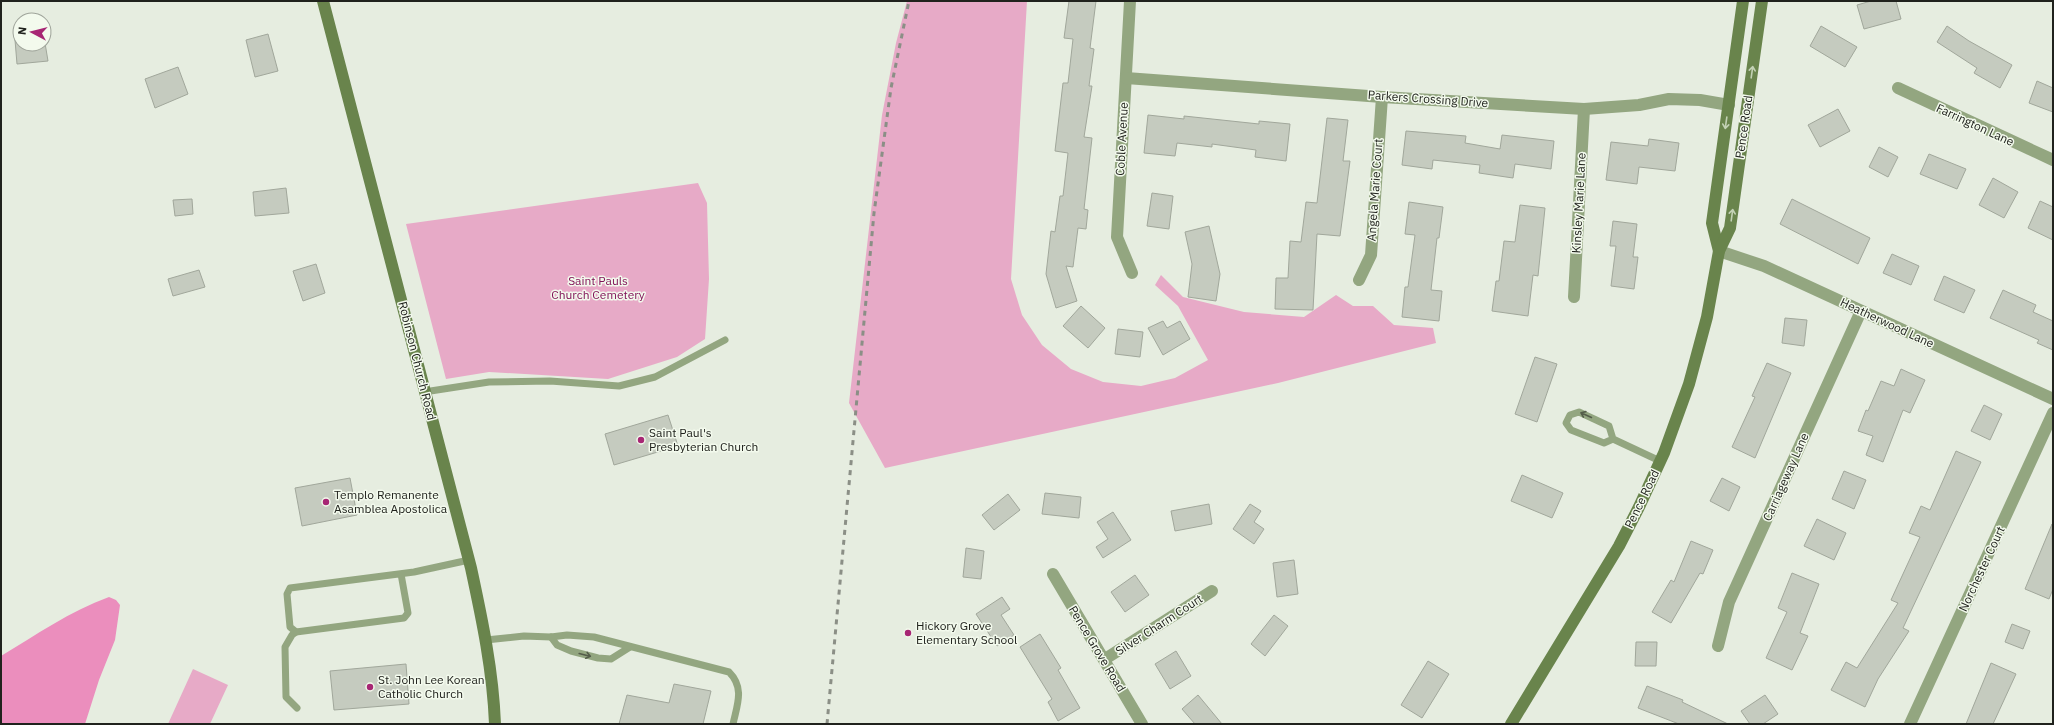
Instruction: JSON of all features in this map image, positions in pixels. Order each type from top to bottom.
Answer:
[{"type":"street","name":"Robinson Church Road","points":[[323,1],[364,153],[424,392],[469,560],[486,640],[495,724]]},
{"type":"street","name":"Coble Avenue","points":[[1130,1],[1117,237],[1132,274]]},
{"type":"street","name":"Pence Road","points":[[1719,251],[1712,223],[1743,1]]},
{"type":"street","name":"Pence Road","points":[[1510,724],[1619,546],[1639,508],[1660,461],[1689,384],[1706,317],[1719,251],[1730,228],[1762,1]]},
{"type":"street","name":"Parkers Crossing Drive","points":[[1126,78],[1382,97],[1584,109],[1632,106],[1669,99],[1700,100],[1729,105]]},
{"type":"street","name":"Farrington Lane","points":[[1898,88],[2053,160]]},
{"type":"street","name":"Angela Marie Court","points":[[1359,280],[1371,255],[1382,97]]},
{"type":"street","name":"Kinsley Marie Lane","points":[[1574,297],[1584,109]]},
{"type":"street","name":"Heatherwood Lane","points":[[1719,251],[1764,266],[2053,399]]},
{"type":"street","name":"Carriageway Lane","points":[[1718,646],[1729,602],[1861,311]]},
{"type":"street","name":"Norchester Court","points":[[1910,724],[2053,413]]},
{"type":"street","name":"Pence Grove Road","points":[[1053,574],[1105,659],[1142,724]]},
{"type":"street","name":"Silver Charm Court","points":[[1105,659],[1212,590]]},
{"type":"lane","points":[[424,392],[489,382],[550,381],[619,386],[655,377],[725,340]]},
{"type":"lane","points":[[1613,439],[1604,443],[1571,430],[1566,423],[1570,415],[1579,412],[1608,426],[1613,439],[1660,461]]},
{"type":"lane","points":[[296,632],[290,627],[287,594],[290,588],[401,574],[469,560]]},
{"type":"lane","points":[[297,708],[286,697],[285,647],[292,635],[296,632],[404,618],[408,614],[401,574]]},
{"type":"lane","points":[[486,640],[524,636],[551,637],[567,635],[594,637],[730,672],[738,681],[739,695],[733,724]]},
{"type":"lane","points":[[551,637],[557,645],[571,652],[598,658],[611,659],[630,647]]},
{"type":"green space","points":[[907,1],[1027,1],[1011,279],[1022,315],[1042,345],[1071,369],[1103,382],[1141,386],[1175,378],[1208,360],[1178,306],[1155,285],[1161,275],[1183,297],[1244,312],[1304,317],[1336,295],[1353,306],[1373,306],[1394,325],[1433,328],[1436,343],[1278,383],[885,468],[849,403],[882,115],[896,43]]},
{"type":"green space","name":"Saint Pauls Church Cemetery","points":[[698,183],[707,203],[709,279],[705,339],[677,357],[608,379],[489,372],[446,379],[406,224]]},
{"type":"green space","points":[[193,669],[228,685],[210,724],[168,724]]},
{"type":"shaded area","points":[[109,597],[116,600],[120,605],[115,640],[99,680],[85,724],[1,724],[1,656],[67,616]]},
{"type":"building","points":[[1069,1],[1096,1],[1090,48],[1094,49],[1089,86],[1092,86],[1084,137],[1092,138],[1084,209],[1088,210],[1086,229],[1078,228],[1073,267],[1066,266],[1077,301],[1056,308],[1046,274],[1051,231],[1055,232],[1060,196],[1063,196],[1068,153],[1055,151],[1063,83],[1068,83],[1073,39],[1064,38]]},
{"type":"building","points":[[1871,1],[1896,1],[1901,19],[1864,29],[1857,5]]},
{"type":"building","points":[[1821,26],[1857,47],[1845,67],[1810,46]]},
{"type":"building","points":[[1947,26],[1969,41],[2012,65],[2000,88],[1974,73],[1977,68],[1937,42]]},
{"type":"building","points":[[268,34],[278,71],[255,77],[246,40]]},
{"type":"building","points":[[16,52],[46,52],[48,61],[17,64]]},
{"type":"building","points":[[178,67],[188,94],[155,108],[145,79]]},
{"type":"building","points":[[2037,81],[2053,88],[2053,112],[2029,103]]},
{"type":"building","points":[[1838,109],[1850,131],[1820,147],[1808,125]]},
{"type":"building","points":[[1148,115],[1184,119],[1184,116],[1259,124],[1259,121],[1290,124],[1286,161],[1255,157],[1256,150],[1212,144],[1212,147],[1177,143],[1175,156],[1144,153]]},
{"type":"building","points":[[1327,118],[1348,120],[1343,161],[1350,161],[1340,236],[1317,234],[1313,310],[1275,309],[1276,278],[1288,278],[1290,241],[1301,242],[1306,202],[1317,203]]},
{"type":"building","points":[[1406,131],[1466,136],[1465,143],[1500,149],[1502,135],[1554,141],[1551,169],[1515,164],[1513,178],[1479,173],[1480,165],[1433,160],[1432,169],[1402,165]]},
{"type":"building","points":[[1649,139],[1679,143],[1675,171],[1639,167],[1637,184],[1606,180],[1611,142],[1648,146]]},
{"type":"building","points":[[1879,147],[1898,157],[1888,177],[1869,167]]},
{"type":"building","points":[[1929,154],[1966,169],[1957,189],[1920,174]]},
{"type":"building","points":[[1993,178],[2018,192],[2004,218],[1979,205]]},
{"type":"building","points":[[286,188],[289,213],[255,216],[253,192]]},
{"type":"building","points":[[1152,193],[1173,196],[1169,229],[1147,226]]},
{"type":"building","points":[[192,199],[193,214],[175,216],[173,200]]},
{"type":"building","points":[[1792,199],[1870,238],[1858,264],[1780,224]]},
{"type":"building","points":[[2040,201],[2053,207],[2053,240],[2028,228]]},
{"type":"building","points":[[1409,202],[1443,207],[1439,238],[1437,238],[1431,290],[1442,291],[1439,321],[1402,317],[1405,287],[1408,287],[1415,235],[1405,234]]},
{"type":"building","points":[[1520,205],[1545,208],[1538,276],[1533,275],[1528,316],[1492,311],[1496,281],[1499,281],[1504,241],[1515,242]]},
{"type":"building","points":[[1613,221],[1637,224],[1633,257],[1638,257],[1634,289],[1611,286],[1616,246],[1610,246]]},
{"type":"building","points":[[1209,226],[1220,274],[1216,301],[1188,297],[1192,264],[1185,232]]},
{"type":"building","points":[[1892,254],[1919,266],[1911,285],[1883,273]]},
{"type":"building","points":[[316,264],[325,293],[303,301],[293,271]]},
{"type":"building","points":[[199,270],[205,287],[173,296],[168,279]]},
{"type":"building","points":[[1944,276],[1975,290],[1964,313],[1934,300]]},
{"type":"building","points":[[2003,290],[2036,305],[2033,312],[2053,321],[2053,350],[2037,343],[2039,340],[1990,318]]},
{"type":"building","points":[[1081,306],[1105,328],[1088,348],[1063,326]]},
{"type":"building","points":[[1785,318],[1807,320],[1804,346],[1782,343]]},
{"type":"building","points":[[1163,321],[1167,328],[1180,321],[1190,339],[1163,355],[1148,328]]},
{"type":"building","points":[[1118,329],[1143,332],[1140,357],[1115,354]]},
{"type":"building","points":[[1535,357],[1557,364],[1537,422],[1515,414]]},
{"type":"building","points":[[1767,363],[1791,373],[1755,458],[1732,447],[1755,397],[1752,396]]},
{"type":"building","points":[[1901,369],[1925,380],[1910,413],[1903,410],[1883,462],[1866,455],[1873,436],[1858,431],[1866,410],[1868,411],[1881,381],[1894,386]]},
{"type":"building","points":[[1984,405],[2002,414],[1990,440],[1971,431]]},
{"type":"building","name":"Saint Paul's Presbyterian Church","points":[[668,415],[678,446],[614,465],[605,434]]},
{"type":"building","points":[[1956,451],[1981,462],[1903,628],[1909,631],[1878,679],[1865,707],[1831,690],[1846,662],[1857,668],[1898,603],[1891,600],[1920,537],[1909,533],[1921,506],[1930,510]]},
{"type":"building","points":[[1844,471],[1866,480],[1854,509],[1832,499]]},
{"type":"building","points":[[1522,475],[1563,493],[1552,518],[1511,501]]},
{"type":"building","name":"Templo Remanente Asamblea Apostolica","points":[[350,478],[357,515],[302,526],[295,488]]},
{"type":"building","points":[[1722,478],[1740,487],[1729,511],[1710,501]]},
{"type":"building","points":[[1045,493],[1081,497],[1079,518],[1042,514]]},
{"type":"building","points":[[1008,494],[1020,510],[994,530],[982,515]]},
{"type":"building","points":[[1209,504],[1212,524],[1175,531],[1171,511]]},
{"type":"building","points":[[1250,504],[1261,511],[1254,522],[1264,529],[1254,544],[1233,529]]},
{"type":"building","points":[[1113,512],[1131,540],[1103,558],[1096,547],[1108,539],[1097,522]]},
{"type":"building","points":[[1817,519],[1846,533],[1834,560],[1804,546]]},
{"type":"building","points":[[2052,524],[2053,589],[2049,599],[2025,589]]},
{"type":"building","points":[[1691,541],[1713,550],[1703,574],[1700,573],[1671,623],[1652,612],[1671,580],[1674,582]]},
{"type":"building","points":[[966,548],[984,551],[981,579],[963,577]]},
{"type":"building","points":[[1294,560],[1298,594],[1277,597],[1273,563]]},
{"type":"building","points":[[1792,573],[1819,584],[1800,633],[1808,636],[1792,670],[1766,658],[1787,612],[1778,608]]},
{"type":"building","points":[[1135,575],[1149,595],[1125,612],[1111,592]]},
{"type":"building","points":[[1002,597],[1010,609],[1001,615],[1014,635],[997,646],[976,614]]},
{"type":"building","points":[[1274,615],[1288,626],[1265,656],[1251,644]]},
{"type":"building","points":[[2012,624],[2030,631],[2023,649],[2005,642]]},
{"type":"building","points":[[1040,634],[1061,668],[1058,670],[1080,708],[1058,721],[1048,702],[1052,699],[1020,647]]},
{"type":"building","points":[[1636,642],[1657,642],[1656,666],[1635,666]]},
{"type":"building","points":[[1176,651],[1191,676],[1170,689],[1155,664]]},
{"type":"building","points":[[1428,661],[1449,674],[1422,718],[1401,705]]},
{"type":"building","points":[[1991,663],[2016,674],[1993,724],[1966,724]]},
{"type":"building","name":"St. John Lee Korean Catholic Church","points":[[406,664],[409,704],[334,710],[330,671]]},
{"type":"building","points":[[674,684],[711,691],[703,724],[619,724],[627,695],[669,703]]},
{"type":"building","points":[[1647,686],[1683,700],[1682,702],[1728,724],[1679,724],[1638,708]]},
{"type":"building","points":[[1198,695],[1222,724],[1195,724],[1182,709]]},
{"type":"building","points":[[1765,695],[1778,714],[1763,724],[1750,724],[1741,711]]},
{"type":"railway","points":[[827,724],[874,213],[891,88],[909,1]]},
{"type":"place","name":"Saint Paul's Presbyterian Church","points":[[641,440]]},
{"type":"place","name":"Templo Remanente Asamblea Apostolica","points":[[326,502]]},
{"type":"place","name":"Hickory Grove Elementary School","points":[[908,633]]},
{"type":"place","name":"St. John Lee Korean Catholic Church","points":[[370,687]]}]
